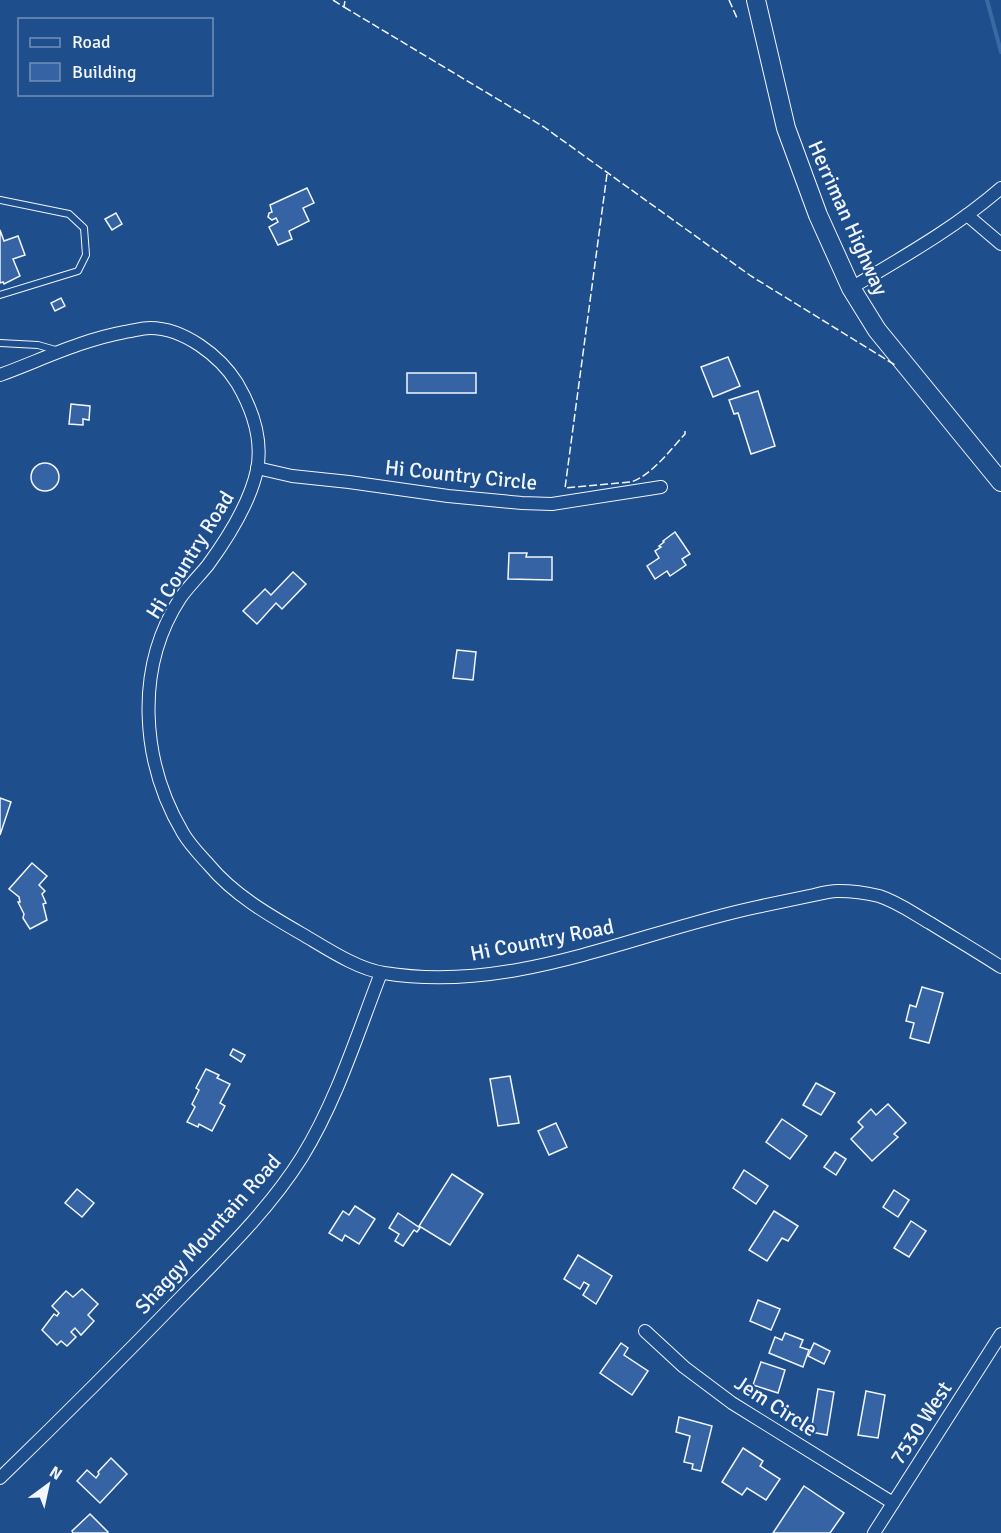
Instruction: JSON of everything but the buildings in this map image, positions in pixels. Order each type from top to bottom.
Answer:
[{"type":"main road","name":"Herriman Highway","points":[[756,0],[786,128],[818,216],[851,288],[877,330],[1001,482]]},
{"type":"street","points":[[851,288],[934,239],[1001,188]]},
{"type":"street","points":[[967,215],[1001,244]]},
{"type":"street","name":"Hi Country Road","points":[[0,375],[60,351],[106,336],[151,327],[179,335],[203,346],[227,368],[243,393],[256,424],[259,448],[250,495],[209,564],[182,595],[168,619],[156,651],[147,706],[153,753],[159,778],[185,837],[213,870],[240,894],[270,915],[338,955],[381,973],[432,976],[490,975],[602,950],[711,916],[836,890],[878,896],[897,903],[1001,967]]},
{"type":"street","name":"Hi Country Circle","points":[[257,468],[292,476],[522,503],[552,504],[661,488]]},
{"type":"street","name":"Shaggy Mountain Road","points":[[0,1478],[90,1391],[209,1268],[281,1186],[317,1131],[345,1067],[381,973]]},
{"type":"street","name":"Jem Circle","points":[[645,1331],[684,1367],[732,1403],[893,1503]]},
{"type":"street","name":"7530 West","points":[[874,1533],[1001,1335]]},
{"type":"lane","points":[[0,200],[69,214],[84,228],[86,255],[78,271],[0,295]]},
{"type":"lane","points":[[0,343],[38,345],[60,351]]},
{"type":"waterway","points":[[987,0],[1001,52]]},
{"type":"fence","points":[[333,0],[344,7],[345,0]]},
{"type":"fence","points":[[729,0],[737,18]]},
{"type":"fence","points":[[344,7],[544,127],[751,276],[895,365]]},
{"type":"fence","points":[[607,174],[565,488],[631,482],[639,479],[660,461],[685,434],[685,430]]}]
